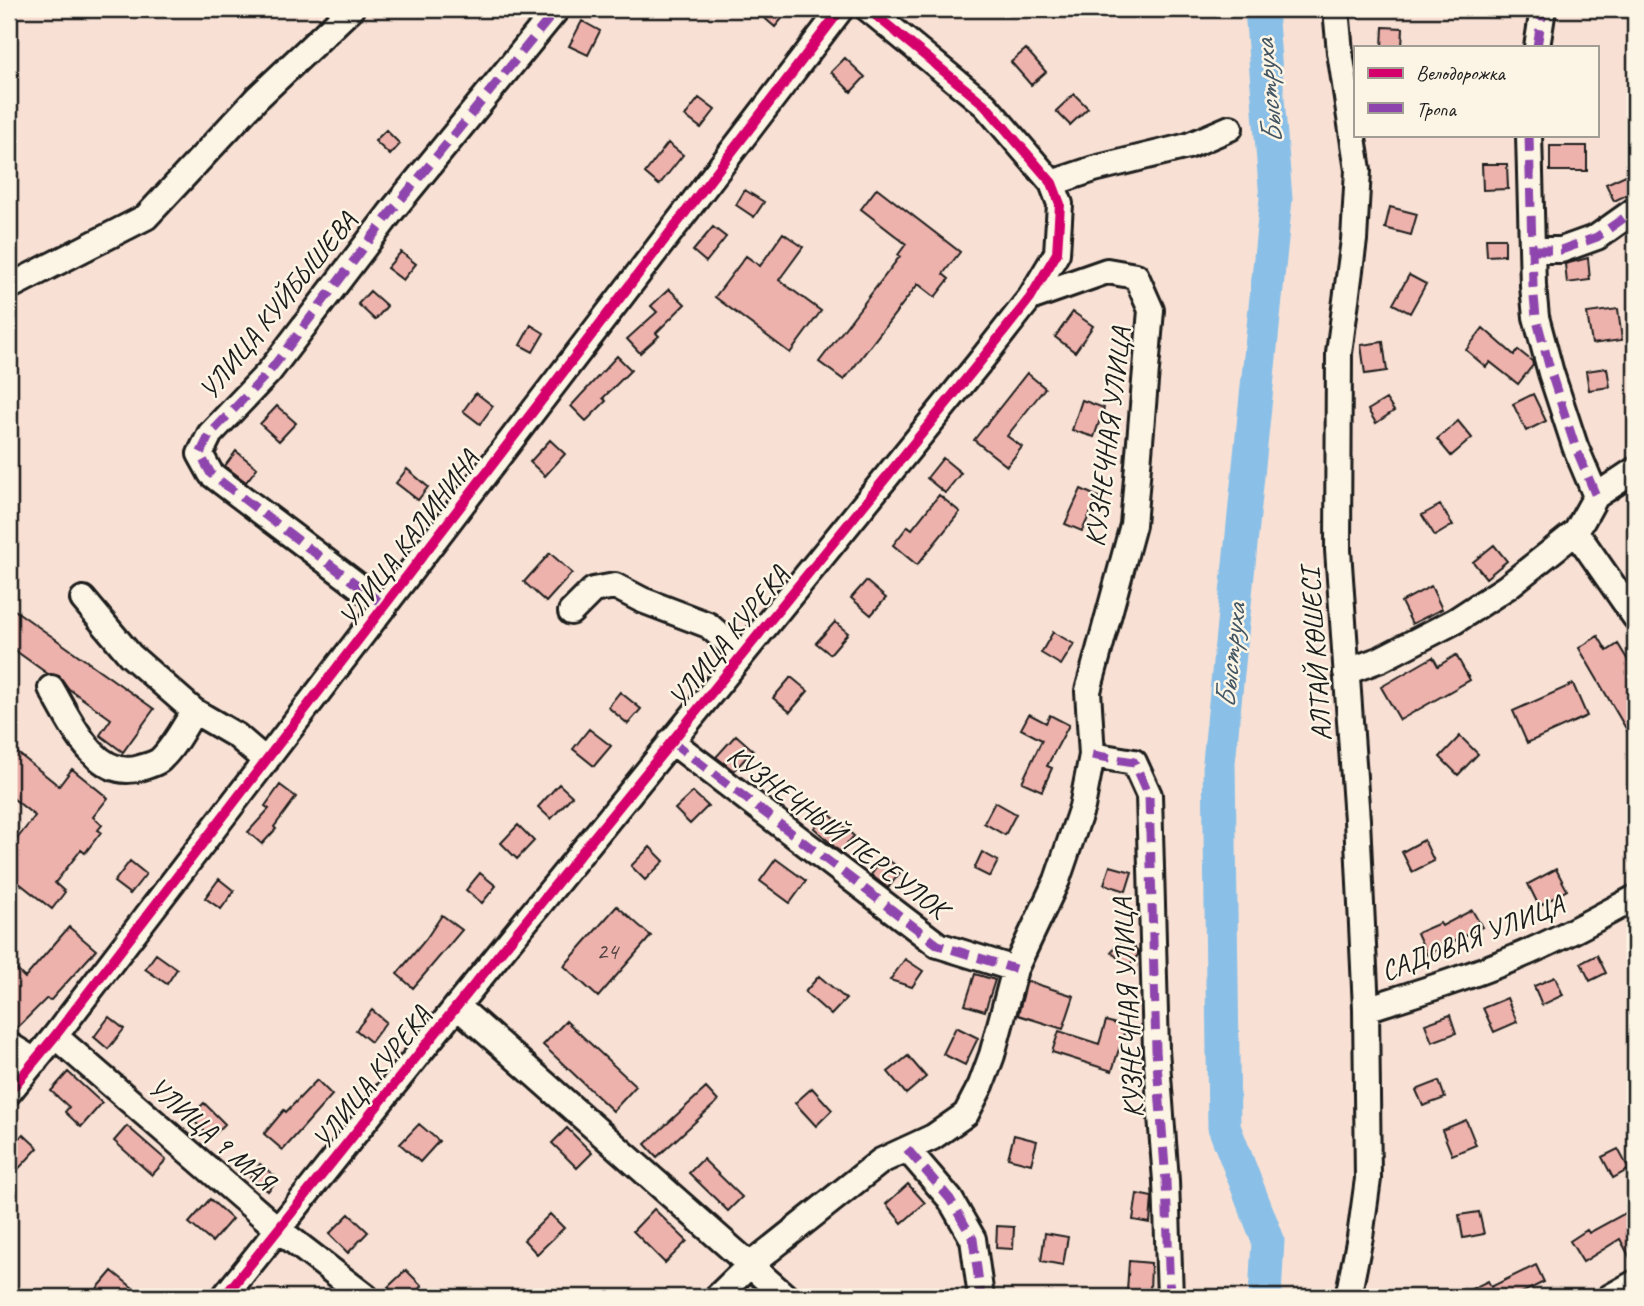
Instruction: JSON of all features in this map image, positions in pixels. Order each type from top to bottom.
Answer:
[{"type":"street","points":[[9,287],[146,216],[257,98],[351,9]]},
{"type":"street","name":"УЛИЦА КУЙБЫШЕВА","points":[[385,606],[211,474],[200,454],[210,434],[269,372],[391,212],[557,9]]},
{"type":"street","name":"УЛИЦА КАЛИНИНА","points":[[9,1092],[55,1036],[841,9]]},
{"type":"street","name":"УЛИЦА КУРЕКА","points":[[224,1297],[1030,298],[1057,253],[1060,204],[1052,183],[985,105],[867,9]]},
{"type":"street","name":"АЛТАЙ КӨШЕСІ","points":[[1336,9],[1358,170],[1354,240],[1339,353],[1338,550],[1357,820],[1366,1009],[1368,1179],[1349,1297]]},
{"type":"street","points":[[1537,46],[1543,9]]},
{"type":"street","points":[[1052,183],[1094,169],[1188,146],[1230,128]]},
{"type":"street","points":[[1529,136],[1536,317],[1575,446],[1596,496]]},
{"type":"street","points":[[1534,250],[1561,250],[1597,237],[1635,210]]},
{"type":"street","name":"КУЗНЕЧНАЯ УЛИЦА","points":[[717,1297],[749,1266],[881,1161],[933,1137],[965,1114],[981,1086],[1015,969],[1057,880],[1082,807],[1092,755],[1088,691],[1133,525],[1152,310],[1136,276],[1107,271],[1030,298]]},
{"type":"street","points":[[1346,672],[1381,659],[1455,621],[1507,587],[1576,532],[1596,496],[1635,470]]},
{"type":"street","points":[[1576,532],[1635,617]]},
{"type":"street","points":[[571,612],[593,590],[615,586],[642,600],[708,625],[742,655]]},
{"type":"street","points":[[83,599],[130,655],[194,711],[237,736],[266,761]]},
{"type":"street","points":[[51,688],[87,748],[105,764],[131,771],[159,762],[194,711]]},
{"type":"street","name":"КУЗНЕЧНЫЙ ПЕРЕУЛОК","points":[[671,741],[938,945],[1015,969]]},
{"type":"street","name":"КУЗНЕЧНАЯ УЛИЦА","points":[[1092,755],[1134,762],[1149,795],[1156,1050],[1166,1181],[1170,1297]]},
{"type":"street","name":"САДОВАЯ УЛИЦА","points":[[1366,1009],[1497,965],[1545,945],[1635,898]]},
{"type":"street","points":[[457,1006],[786,1297]]},
{"type":"street","name":"УЛИЦА 9 МАЯ","points":[[55,1036],[279,1230],[366,1297]]},
{"type":"street","points":[[9,1045],[34,1061]]},
{"type":"street","points":[[906,1149],[950,1199],[973,1239],[981,1297]]},
{"type":"street","points":[[1610,1297],[1635,1283]]},
{"type":"building","points":[[754,9],[790,9],[775,27]]},
{"type":"building","points":[[582,21],[600,31],[588,55],[569,46]]},
{"type":"building","points":[[1383,27],[1403,28],[1402,46],[1382,46]]},
{"type":"building","points":[[1026,49],[1046,72],[1031,85],[1011,62]]},
{"type":"building","points":[[845,58],[865,77],[851,92],[831,72]]},
{"type":"building","points":[[1074,94],[1088,108],[1070,125],[1056,111]]},
{"type":"building","points":[[699,98],[715,110],[701,128],[685,116]]},
{"type":"building","points":[[386,130],[400,144],[390,155],[375,141]]},
{"type":"building","points":[[668,143],[683,155],[659,185],[645,173]]},
{"type":"building","points":[[1550,146],[1587,146],[1587,171],[1550,171]]},
{"type":"building","points":[[1482,164],[1507,164],[1508,189],[1483,190]]},
{"type":"building","points":[[1630,173],[1635,191],[1614,201],[1606,184]]},
{"type":"building","points":[[877,188],[960,252],[943,274],[949,279],[935,297],[918,284],[844,380],[819,362],[900,256],[898,255],[906,244],[861,209]]},
{"type":"building","points":[[745,190],[764,202],[754,217],[736,205]]},
{"type":"building","points":[[1390,207],[1417,214],[1411,235],[1385,228]]},
{"type":"building","points":[[713,227],[726,237],[706,262],[693,251]]},
{"type":"building","points":[[783,233],[803,247],[779,280],[821,311],[790,353],[715,297],[746,256],[760,266]]},
{"type":"building","points":[[1486,238],[1505,238],[1505,255],[1487,256]]},
{"type":"building","points":[[401,252],[416,264],[403,280],[387,268]]},
{"type":"building","points":[[1588,258],[1590,280],[1567,283],[1565,264]]},
{"type":"building","points":[[1409,275],[1426,284],[1410,313],[1393,304]]},
{"type":"building","points":[[669,289],[685,304],[656,333],[659,336],[640,353],[627,339],[657,312],[651,306]]},
{"type":"building","points":[[370,291],[387,306],[375,320],[358,304]]},
{"type":"building","points":[[1618,309],[1622,340],[1592,344],[1587,313]]},
{"type":"building","points":[[1073,312],[1093,326],[1075,352],[1055,337]]},
{"type":"building","points":[[531,325],[544,333],[533,352],[520,345]]},
{"type":"building","points":[[1483,328],[1514,355],[1518,350],[1532,361],[1533,365],[1518,384],[1490,362],[1486,367],[1466,350]]},
{"type":"building","points":[[1383,342],[1387,371],[1365,374],[1361,345]]},
{"type":"building","points":[[617,356],[631,370],[603,398],[606,401],[586,421],[571,406]]},
{"type":"building","points":[[1607,368],[1610,387],[1589,390],[1586,371]]},
{"type":"building","points":[[1027,373],[1045,388],[1007,436],[1022,447],[1007,466],[974,440]]},
{"type":"building","points":[[476,393],[493,406],[480,424],[463,411]]},
{"type":"building","points":[[1533,394],[1546,421],[1526,431],[1513,404]]},
{"type":"building","points":[[1386,399],[1394,411],[1376,423],[1368,410]]},
{"type":"building","points":[[1082,400],[1104,408],[1094,437],[1072,430]]},
{"type":"building","points":[[277,406],[296,423],[279,441],[260,424]]},
{"type":"building","points":[[1458,421],[1472,438],[1451,456],[1437,439]]},
{"type":"building","points":[[550,440],[565,454],[545,476],[530,462]]},
{"type":"building","points":[[236,451],[257,468],[246,482],[225,466]]},
{"type":"building","points":[[943,458],[961,473],[945,493],[927,478]]},
{"type":"building","points":[[407,469],[428,487],[418,500],[396,483]]},
{"type":"building","points":[[1081,489],[1098,497],[1082,531],[1065,524]]},
{"type":"building","points":[[939,495],[960,512],[917,565],[893,545],[908,526],[912,529]]},
{"type":"building","points":[[1440,505],[1453,525],[1435,536],[1422,515]]},
{"type":"building","points":[[1494,545],[1507,561],[1486,578],[1473,562]]},
{"type":"building","points":[[550,553],[572,573],[546,602],[524,582]]},
{"type":"building","points":[[866,581],[886,598],[871,615],[851,598]]},
{"type":"building","points":[[1431,586],[1442,609],[1412,624],[1401,602]]},
{"type":"building","points":[[9,606],[154,709],[123,752],[100,735],[111,719],[69,689],[59,676],[48,674],[9,646]]},
{"type":"building","points":[[835,622],[848,633],[830,654],[816,643]]},
{"type":"building","points":[[1053,632],[1074,644],[1061,665],[1041,653]]},
{"type":"building","points":[[1598,636],[1607,651],[1618,644],[1635,672],[1635,744],[1579,648]]},
{"type":"building","points":[[1456,655],[1470,680],[1400,720],[1381,687],[1433,657],[1438,666]]},
{"type":"building","points":[[791,677],[808,691],[790,712],[773,698]]},
{"type":"building","points":[[1573,684],[1587,716],[1527,743],[1513,711]]},
{"type":"building","points":[[620,692],[641,709],[628,724],[608,707]]},
{"type":"building","points":[[1029,714],[1046,723],[1050,715],[1069,725],[1047,766],[1052,768],[1042,791],[1022,782],[1042,740],[1021,729]]},
{"type":"building","points":[[589,729],[611,746],[594,766],[573,749]]},
{"type":"building","points":[[736,735],[753,750],[734,771],[716,757]]},
{"type":"building","points":[[1460,736],[1478,754],[1458,775],[1440,757]]},
{"type":"building","points":[[9,746],[59,786],[72,769],[108,798],[93,817],[102,825],[98,830],[101,832],[85,853],[81,850],[55,883],[65,892],[52,909],[9,875],[9,849],[35,816],[9,795]]},
{"type":"building","points":[[559,784],[572,796],[551,819],[538,807]]},
{"type":"building","points":[[280,785],[296,797],[274,827],[276,829],[262,844],[248,832],[269,809],[265,806]]},
{"type":"building","points":[[693,792],[708,806],[690,824],[675,809]]},
{"type":"building","points":[[995,802],[1016,814],[1005,835],[984,823]]},
{"type":"building","points":[[828,813],[854,836],[840,852],[814,828]]},
{"type":"building","points":[[518,825],[534,841],[517,859],[501,843]]},
{"type":"building","points":[[1424,840],[1434,861],[1412,872],[1402,852]]},
{"type":"building","points":[[650,847],[664,861],[645,880],[631,866]]},
{"type":"building","points":[[982,852],[998,861],[990,877],[974,869]]},
{"type":"building","points":[[884,857],[902,870],[888,888],[871,875]]},
{"type":"building","points":[[776,859],[806,881],[790,903],[760,881]]},
{"type":"building","points":[[130,861],[146,874],[130,894],[114,882]]},
{"type":"building","points":[[1110,866],[1132,872],[1126,891],[1104,884]]},
{"type":"building","points":[[1556,869],[1567,890],[1539,906],[1528,884]]},
{"type":"building","points":[[480,873],[496,886],[482,903],[466,890]]},
{"type":"building","points":[[219,879],[234,891],[221,909],[205,898]]},
{"type":"building","points":[[617,906],[651,936],[598,997],[564,966]]},
{"type":"building","points":[[1472,910],[1482,927],[1427,955],[1417,933],[1440,923],[1442,926]]},
{"type":"building","points":[[442,915],[462,930],[413,988],[397,974]]},
{"type":"building","points":[[69,927],[96,950],[51,1000],[46,999],[17,1028],[9,1019],[9,962],[25,978]]},
{"type":"building","points":[[1124,937],[1138,951],[1138,955],[1128,967],[1111,952]]},
{"type":"building","points":[[156,954],[177,969],[167,984],[145,969]]},
{"type":"building","points":[[1597,955],[1606,973],[1590,981],[1581,963]]},
{"type":"building","points":[[905,959],[923,971],[912,987],[890,980]]},
{"type":"building","points":[[975,974],[995,980],[985,1011],[965,1005]]},
{"type":"building","points":[[819,976],[846,999],[831,1015],[805,992]]},
{"type":"building","points":[[1555,977],[1563,995],[1542,1005],[1534,986]]},
{"type":"building","points":[[1027,981],[1074,996],[1063,1029],[1018,1015]]},
{"type":"building","points":[[1507,998],[1517,1022],[1494,1032],[1483,1008]]},
{"type":"building","points":[[372,1010],[386,1022],[371,1042],[356,1030]]},
{"type":"building","points":[[1450,1015],[1456,1033],[1432,1042],[1425,1024]]},
{"type":"building","points":[[109,1017],[124,1029],[108,1049],[94,1037]]},
{"type":"building","points":[[566,1021],[636,1086],[613,1111],[543,1045]]},
{"type":"building","points":[[1106,1021],[1126,1027],[1112,1071],[1052,1052],[1059,1031],[1099,1044]]},
{"type":"building","points":[[956,1027],[978,1038],[965,1065],[943,1054]]},
{"type":"building","points":[[908,1056],[926,1077],[906,1094],[888,1072]]},
{"type":"building","points":[[68,1072],[102,1103],[81,1127],[65,1112],[69,1107],[51,1091]]},
{"type":"building","points":[[317,1080],[332,1095],[283,1150],[264,1134],[284,1110],[286,1112]]},
{"type":"building","points":[[1439,1081],[1445,1098],[1423,1106],[1416,1090]]},
{"type":"building","points":[[706,1088],[718,1101],[657,1157],[645,1144]]},
{"type":"building","points":[[812,1088],[832,1110],[816,1126],[795,1103]]},
{"type":"building","points":[[204,1103],[225,1124],[211,1138],[190,1117]]},
{"type":"building","points":[[1466,1120],[1476,1145],[1452,1155],[1442,1130]]},
{"type":"building","points":[[419,1124],[439,1141],[420,1162],[400,1144]]},
{"type":"building","points":[[127,1126],[166,1160],[152,1175],[114,1141]]},
{"type":"building","points":[[567,1128],[592,1153],[577,1168],[552,1143]]},
{"type":"building","points":[[23,1134],[38,1148],[9,1179],[9,1150]]},
{"type":"building","points":[[1014,1135],[1037,1141],[1031,1164],[1008,1158]]},
{"type":"building","points":[[1618,1149],[1629,1169],[1613,1178],[1602,1157]]},
{"type":"building","points":[[703,1159],[742,1197],[728,1211],[689,1173]]},
{"type":"building","points":[[260,1164],[278,1179],[268,1191],[250,1177]]},
{"type":"building","points":[[908,1184],[925,1203],[902,1223],[886,1204]]},
{"type":"building","points":[[1137,1194],[1152,1197],[1150,1223],[1133,1220]]},
{"type":"building","points":[[210,1199],[232,1219],[212,1242],[189,1223]]},
{"type":"building","points":[[654,1209],[687,1241],[665,1263],[633,1231]]},
{"type":"building","points":[[1629,1211],[1635,1222],[1635,1267],[1620,1239],[1583,1262],[1570,1241],[1587,1230],[1589,1233]]},
{"type":"building","points":[[1479,1212],[1484,1234],[1463,1238],[1459,1215]]},
{"type":"building","points":[[349,1214],[368,1232],[348,1253],[329,1234]]},
{"type":"building","points":[[550,1214],[564,1228],[537,1254],[524,1240]]},
{"type":"building","points":[[997,1226],[1014,1227],[1013,1249],[996,1248]]},
{"type":"building","points":[[1045,1233],[1068,1237],[1063,1265],[1041,1261]]},
{"type":"building","points":[[1129,1261],[1151,1263],[1150,1292],[1127,1291]]},
{"type":"building","points":[[1536,1265],[1544,1282],[1513,1297],[1455,1297],[1488,1281],[1491,1287]]},
{"type":"building","points":[[406,1270],[422,1286],[411,1297],[399,1297],[388,1287]]},
{"type":"building","points":[[112,1271],[144,1297],[90,1297]]},
{"type":"waterway","name":"Быструха","points":[[1261,9],[1276,199],[1219,762],[1224,1127],[1268,1240],[1265,1297]]},
{"type":"marked path","points":[[385,606],[211,474],[200,454],[210,434],[269,372],[391,212],[557,9]]},
{"type":"marked path","points":[[1537,46],[1543,9]]},
{"type":"marked path","points":[[1529,136],[1536,317],[1575,446],[1596,496]]},
{"type":"marked path","points":[[1533,250],[1561,250],[1597,237],[1635,210]]},
{"type":"marked path","points":[[671,741],[938,945],[1015,969]]},
{"type":"marked path","points":[[1092,755],[1134,762],[1149,795],[1156,1050],[1166,1181],[1170,1297]]},
{"type":"marked path","points":[[907,1149],[950,1199],[973,1239],[981,1297]]},
{"type":"cycle path","points":[[9,1092],[55,1036],[841,9]]},
{"type":"cycle path","points":[[224,1297],[979,363],[1030,298],[1057,253],[1060,204],[1052,183],[985,105],[868,9]]}]
